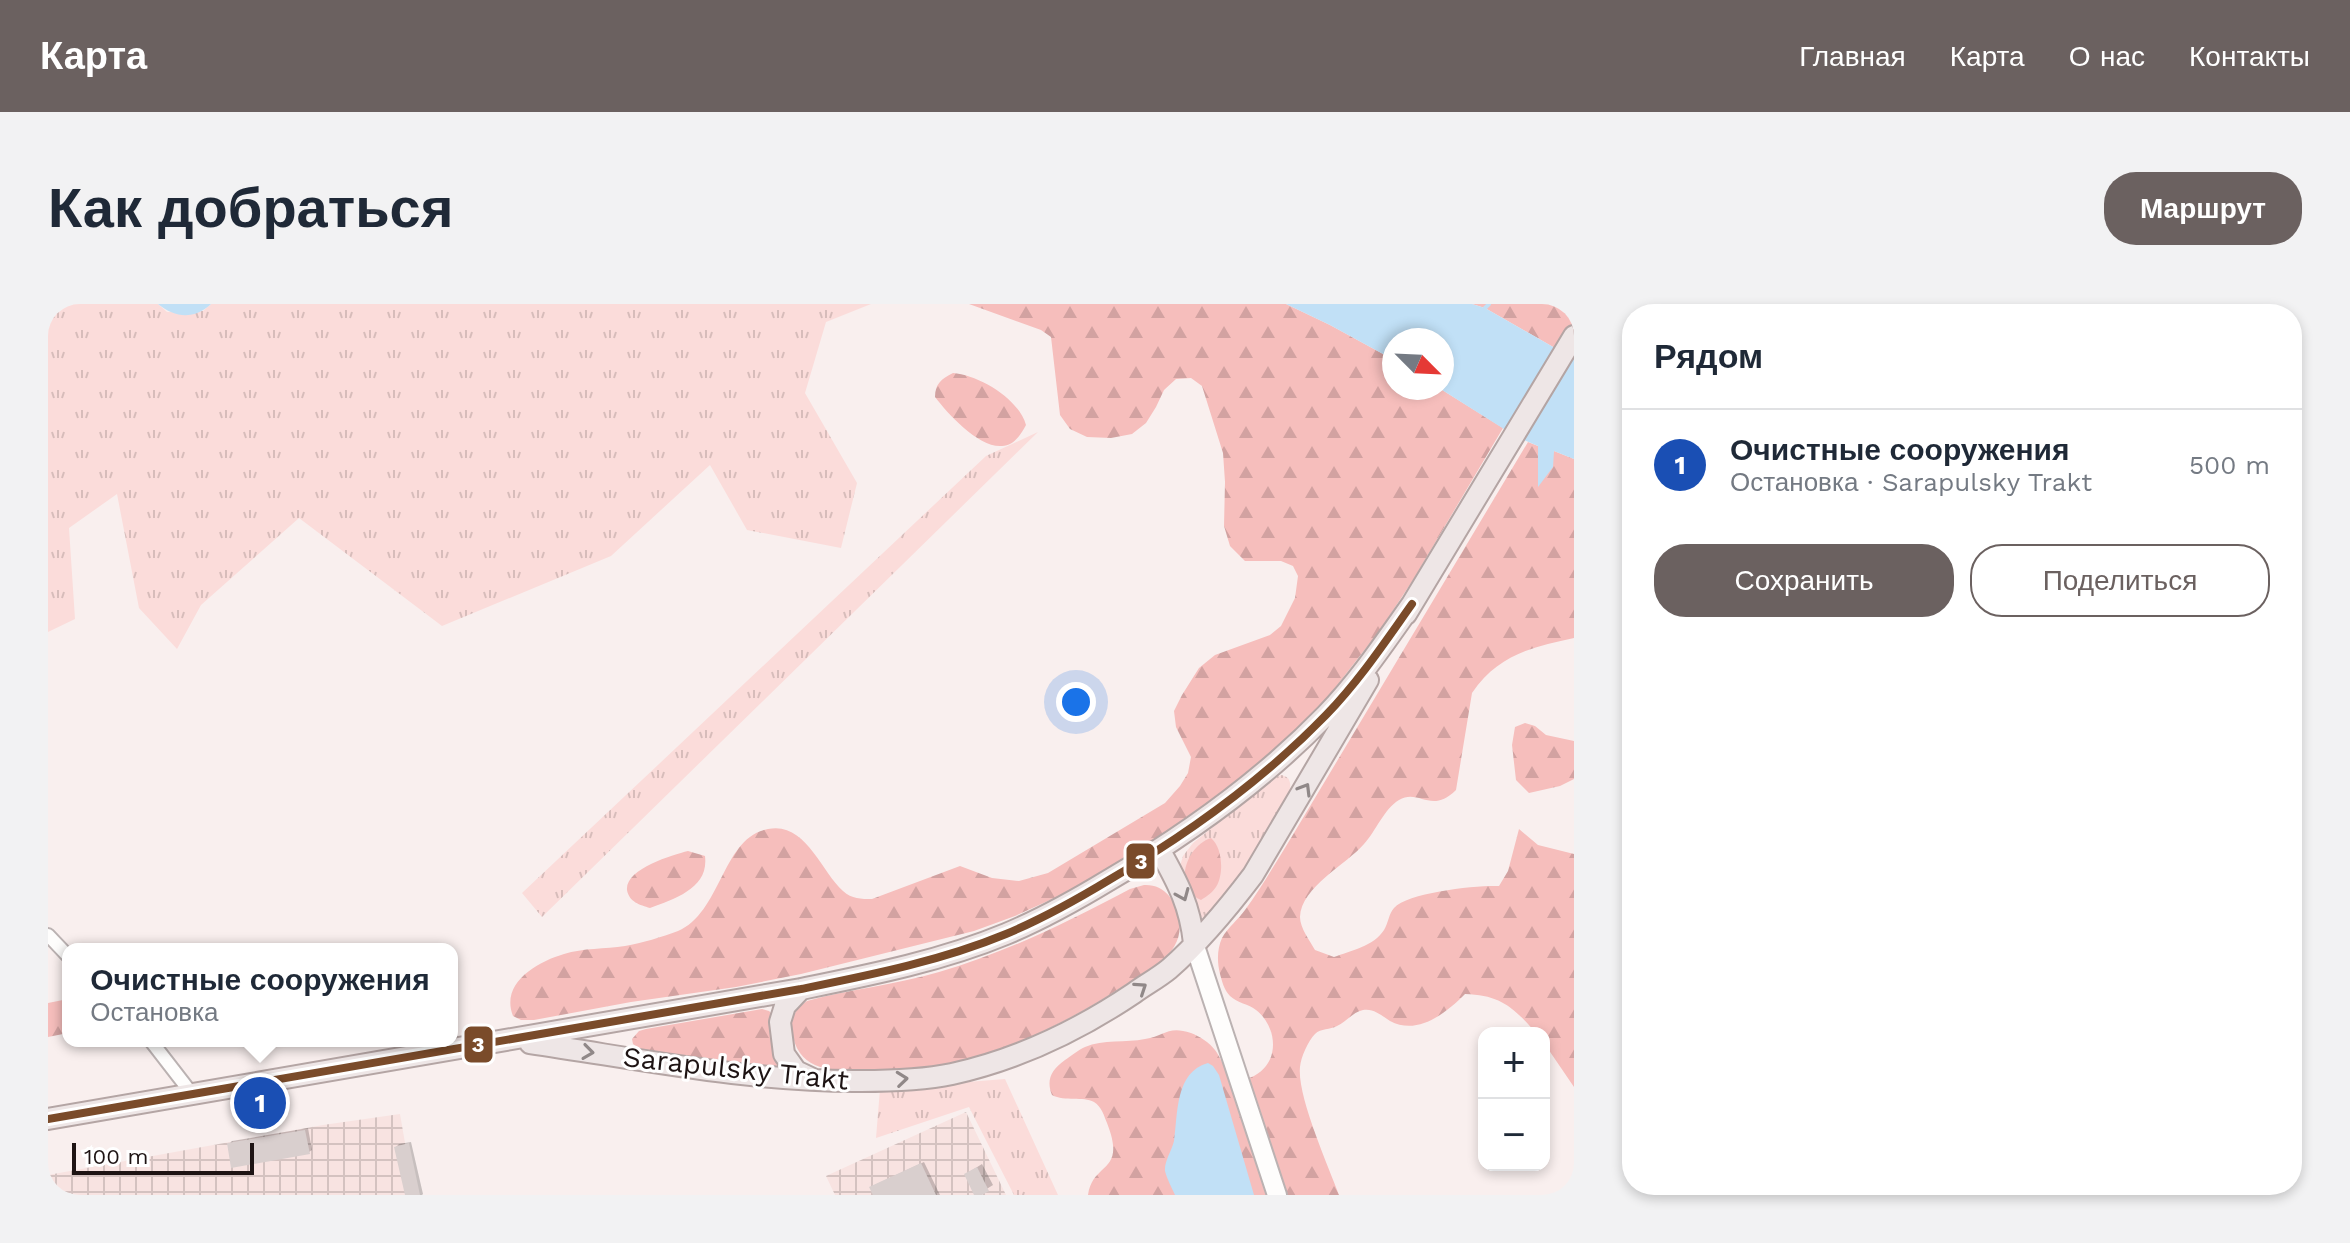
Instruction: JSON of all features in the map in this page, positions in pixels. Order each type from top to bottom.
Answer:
[{"type":"main road","name":"Sarapulsky Trakt","points":[[510,1040],[700,1070],[818,1081],[889,1081],[950,1074],[1005,1059],[1069,1032],[1119,1003],[1167,970],[1231,903],[1253,875],[1574,336]]},
{"type":"main road","name":"Sarapulsky Trakt","points":[[48,1119],[801,989],[944,956],[1006,934],[1066,905],[1160,851],[1223,806],[1289,752],[1328,713],[1366,669],[1412,604]]},
{"type":"main road","points":[[1160,851],[1186,900],[1192,919],[1194,943]]},
{"type":"main road","points":[[801,989],[785,1006],[780,1022],[784,1054],[796,1071],[818,1081]]},
{"type":"street","points":[[48,935],[62,950]]},
{"type":"street","points":[[1194,943],[1277,1195]]},
{"type":"street","points":[[156,1047],[192,1094]]},
{"type":"shaded area","points":[[966,1112],[1006,1195],[835,1195],[826,1176]]},
{"type":"shaded area","points":[[400,1114],[414,1195],[48,1195],[48,1175]]},
{"type":"green space","points":[[48,304],[158,304],[167,312],[203,311],[211,304],[871,304],[826,322],[805,393],[857,483],[841,548],[747,530],[710,465],[611,556],[442,626],[299,518],[201,605],[177,649],[139,608],[117,494],[69,528],[75,619],[48,632]]},
{"type":"green space","points":[[969,304],[1286,304],[1382,353],[1382,400],[1454,400],[1454,397],[1503,428],[1413,580],[1380,630],[1328,697],[1280,746],[1198,813],[1105,875],[974,931],[801,974],[534,1020],[521,1020],[513,1016],[510,1004],[516,984],[543,962],[571,952],[645,942],[678,931],[693,921],[741,846],[753,835],[768,829],[792,832],[811,850],[843,891],[860,899],[872,899],[960,866],[992,878],[1019,881],[1048,873],[1165,803],[1180,786],[1188,773],[1191,757],[1176,727],[1174,711],[1182,695],[1199,668],[1215,655],[1270,635],[1281,626],[1295,598],[1298,576],[1293,566],[1281,561],[1245,561],[1230,546],[1224,526],[1223,453],[1202,386],[1191,378],[1176,379],[1164,390],[1146,423],[1132,434],[1111,438],[1087,437],[1070,429],[1060,415],[1051,337],[1041,330]]},
{"type":"green space","points":[[1472,304],[1574,304],[1574,359],[1485,308]]},
{"type":"green space","points":[[953,373],[986,383],[1015,406],[1026,425],[1014,442],[1002,446],[984,442],[948,412],[935,397],[935,392],[940,382]]},
{"type":"green space","points":[[1038,432],[542,917],[522,893],[986,456]]},
{"type":"green space","points":[[1528,442],[1538,446],[1538,486],[1554,451],[1574,459],[1574,638],[1517,655],[1482,680],[1472,693],[1456,790],[1439,800],[1406,797],[1394,804],[1364,844],[1316,886],[1302,906],[1300,921],[1315,950],[1334,957],[1380,936],[1392,910],[1402,902],[1444,891],[1499,886],[1508,871],[1519,829],[1538,845],[1574,854],[1574,1087],[1550,1052],[1550,1027],[1531,1027],[1521,1016],[1497,1000],[1465,994],[1440,1015],[1411,1026],[1390,1021],[1374,1011],[1363,1010],[1337,1026],[1315,1034],[1305,1049],[1300,1067],[1308,1112],[1339,1195],[1088,1195],[1091,1184],[1111,1159],[1112,1139],[1102,1112],[1094,1102],[1052,1095],[1050,1080],[1060,1064],[1082,1048],[1092,1045],[1152,1038],[1177,1030],[1191,1033],[1207,1042],[1229,1073],[1238,1079],[1254,1076],[1269,1062],[1273,1044],[1268,1025],[1256,1010],[1226,991],[1218,960],[1222,938],[1269,874]]},
{"type":"green space","points":[[1525,723],[1546,735],[1574,741],[1574,779],[1560,786],[1529,793],[1516,780],[1512,745],[1515,727]]},
{"type":"green space","points":[[1282,775],[1290,783],[1282,811],[1207,916],[1199,916],[1180,866],[1183,856],[1193,843],[1275,777]]},
{"type":"green space","points":[[1211,838],[1220,855],[1220,876],[1214,889],[1201,900],[1187,886],[1186,868],[1195,849]]},
{"type":"green space","points":[[688,851],[705,856],[702,876],[689,890],[650,908],[630,897],[628,882],[641,869]]},
{"type":"green space","points":[[1144,885],[1163,890],[1175,906],[1179,931],[1171,951],[1155,966],[1040,1033],[970,1059],[894,1070],[851,1071],[820,1067],[803,1057],[797,1048],[792,1021],[798,1008],[807,1001],[964,964],[1037,935]]},
{"type":"green space","points":[[62,1000],[62,1034],[48,1037],[48,1003]]},
{"type":"green space","points":[[762,1009],[773,1015],[777,1068],[680,1059],[633,1044],[632,1039],[639,1031],[646,1029]]},
{"type":"green space","points":[[1005,1079],[1058,1195],[1014,1195],[969,1107],[876,1138],[880,1089]]},
{"type":"water","points":[[158,304],[211,304],[198,313],[184,315]]},
{"type":"water","points":[[1286,304],[1472,304],[1485,308],[1574,359],[1574,459],[1554,451],[1553,467],[1538,487],[1538,446],[1515,436],[1454,397],[1454,328],[1382,328],[1382,353]]},
{"type":"water","points":[[1208,1063],[1219,1075],[1254,1195],[1175,1195],[1166,1174],[1184,1084],[1197,1068]]},
{"type":"building","points":[[305,1130],[310,1154],[231,1168],[227,1143]]},
{"type":"building","points":[[409,1143],[420,1195],[405,1195],[394,1147]]},
{"type":"building","points":[[921,1163],[936,1195],[873,1195],[869,1187]]},
{"type":"building","points":[[977,1167],[989,1191],[982,1195],[974,1195],[964,1174]]},
{"type":"waterway","points":[[1485,308],[1489,304]]},
{"type":"transit line","name":"3","points":[[48,1119],[801,989],[905,966],[981,944],[1033,922],[1097,887],[1167,844],[1250,784],[1302,739],[1338,702],[1412,604]]},
{"type":"place","name":"Очистные сооружения","points":[[260,1103]]}]
